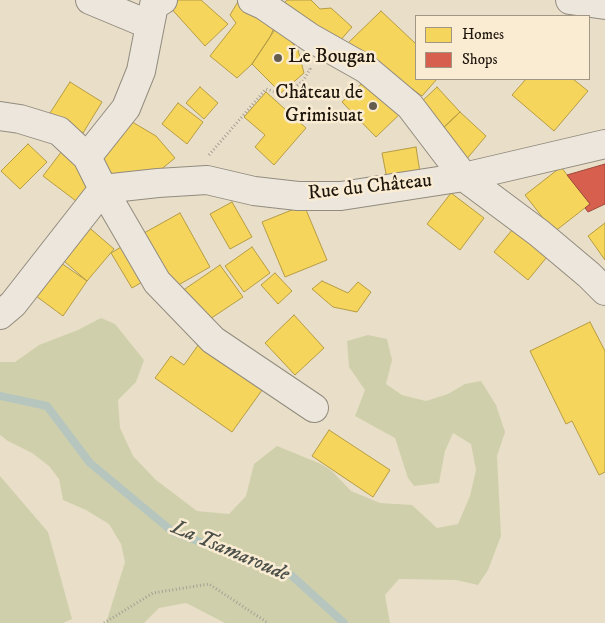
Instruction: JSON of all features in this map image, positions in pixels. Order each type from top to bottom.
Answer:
[{"type":"street","points":[[90,0],[150,25]]},
{"type":"street","points":[[87,157],[126,108],[141,71],[154,6],[163,0]]},
{"type":"street","points":[[252,0],[263,4],[311,38],[366,69],[410,106],[464,177],[539,233],[605,291]]},
{"type":"street","points":[[570,0],[605,5]]},
{"type":"street","points":[[0,116],[20,119],[59,131],[87,157],[157,282],[213,340],[314,408]]},
{"type":"street","name":"Rue du Château","points":[[104,189],[207,180],[254,191],[298,196],[342,196],[464,177],[605,144]]},
{"type":"street","points":[[0,315],[12,304],[104,189]]},
{"type":"path","points":[[200,180],[210,154],[266,89],[285,95],[303,81],[310,69],[307,62]]},
{"type":"path","points":[[104,623],[152,593],[209,584],[268,623]]},
{"type":"green space","points":[[101,318],[115,324],[144,360],[136,382],[118,400],[120,428],[133,456],[156,480],[197,511],[229,514],[246,496],[254,464],[277,446],[321,464],[332,471],[351,491],[380,503],[412,505],[437,528],[458,524],[470,496],[476,470],[471,444],[453,433],[445,451],[439,483],[414,486],[408,478],[395,438],[355,416],[365,390],[349,367],[347,341],[368,335],[387,339],[392,360],[386,384],[402,395],[426,401],[448,394],[465,384],[481,381],[496,405],[505,432],[497,456],[501,536],[488,570],[478,585],[456,580],[399,579],[385,595],[390,623],[225,623],[186,603],[159,608],[144,623],[106,623],[125,562],[121,544],[109,524],[86,510],[63,500],[59,479],[49,466],[32,453],[0,435],[0,362],[15,362],[39,345],[78,330]]},
{"type":"green space","points":[[0,476],[48,532],[72,619],[63,623],[0,623]]},
{"type":"building: Homes","points":[[175,0],[201,0],[228,24],[205,46],[168,5]]},
{"type":"building: Homes","points":[[239,0],[274,28],[252,64],[237,78],[210,56],[236,23],[230,15]]},
{"type":"building: Homes","points":[[287,0],[311,0],[320,9],[331,8],[352,27],[331,51],[275,13]]},
{"type":"building: Homes","points":[[381,11],[415,43],[415,80],[436,80],[422,96],[408,86],[398,90],[347,44]]},
{"type":"building: Homes","name":"Le Bougan","points":[[278,25],[298,50],[304,73],[281,93],[252,64]]},
{"type":"building: Homes","name":"Château de Grimisuat","points":[[371,75],[404,110],[376,137],[342,102]]},
{"type":"building: Homes","points":[[525,80],[574,80],[588,91],[554,131],[512,95]]},
{"type":"building: Homes","points":[[70,82],[102,102],[83,133],[50,113]]},
{"type":"building: Homes","points":[[200,87],[218,103],[204,119],[186,103]]},
{"type":"building: Homes","points":[[437,87],[460,112],[441,130],[418,105]]},
{"type":"building: Homes","points":[[266,92],[306,128],[274,165],[255,147],[265,135],[244,117]]},
{"type":"building: Homes","points":[[178,103],[203,122],[187,144],[162,124]]},
{"type":"building: Homes","points":[[460,112],[486,136],[465,161],[441,130]]},
{"type":"building: Homes","points":[[122,116],[156,136],[175,158],[148,180],[133,172],[126,182],[98,165]]},
{"type":"building: Homes","points":[[28,144],[47,162],[20,189],[1,171]]},
{"type":"building: Homes","points":[[416,147],[421,179],[388,184],[382,153]]},
{"type":"building: Homes","points":[[62,151],[95,177],[76,201],[43,176]]},
{"type":"building: Homes","points":[[561,167],[590,204],[554,232],[525,195]]},
{"type":"building: Homes","points":[[451,193],[484,218],[460,250],[427,224]]},
{"type":"building: Homes","points":[[232,202],[252,237],[230,249],[210,214]]},
{"type":"building: Homes","points":[[304,205],[327,260],[285,277],[262,222]]},
{"type":"building: Homes","points":[[180,213],[210,267],[173,288],[144,233]]},
{"type":"building: Homes","points":[[605,223],[605,260],[588,236]]},
{"type":"building: Homes","points":[[85,224],[114,249],[87,281],[57,255]]},
{"type":"building: Homes","points":[[517,224],[551,252],[528,280],[494,252]]},
{"type":"building: Homes","points":[[128,243],[149,278],[132,288],[111,253]]},
{"type":"building: Homes","points":[[252,247],[270,273],[244,292],[225,266]]},
{"type":"building: Homes","points":[[61,263],[87,281],[63,316],[36,296]]},
{"type":"building: Homes","points":[[220,265],[243,297],[204,323],[182,291]]},
{"type":"building: Homes","points":[[275,273],[292,291],[278,304],[261,285]]},
{"type":"building: Homes","points":[[322,281],[348,293],[358,282],[371,292],[357,312],[333,307],[312,289]]},
{"type":"building: Homes","points":[[294,315],[324,348],[295,375],[265,343]]},
{"type":"building: Homes","points":[[590,322],[605,351],[605,472],[599,475],[572,421],[566,424],[530,351]]},
{"type":"building: Homes","points":[[201,341],[265,386],[232,432],[155,378],[171,356],[184,365]]},
{"type":"building: Homes","points":[[329,430],[390,470],[373,497],[312,456]]},
{"type":"building: Shops","points":[[605,164],[605,204],[588,212],[585,208],[590,204],[567,175]]},
{"type":"waterway","name":"La Tsamaroude","points":[[0,396],[47,406],[90,463],[173,532],[291,575],[344,623]]},
{"type":"place","name":"Le Bougan","points":[[278,58]]},
{"type":"place","name":"Château de Grimisuat","points":[[373,106]]}]
